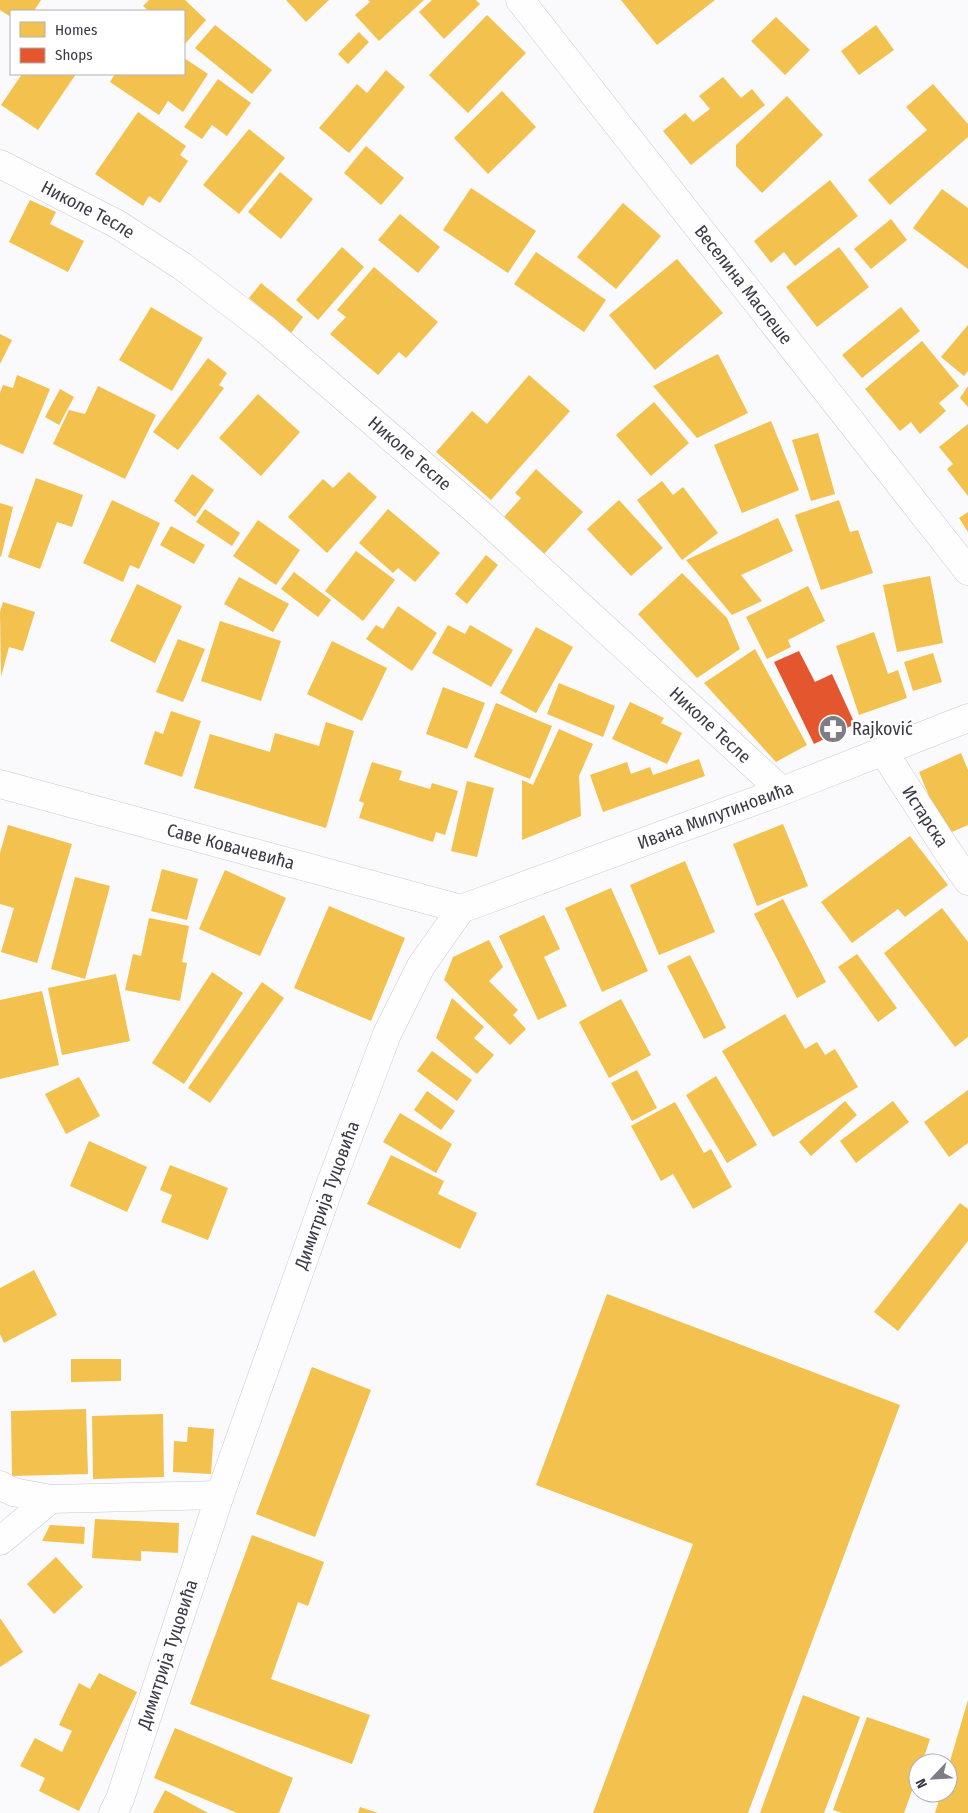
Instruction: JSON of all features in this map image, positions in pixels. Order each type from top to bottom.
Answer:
[{"type":"street","name":"Веселина Маслеше","points":[[520,0],[968,571]]},
{"type":"street","name":"Николе Тесле","points":[[0,164],[117,224],[182,266],[266,330],[480,514],[782,790]]},
{"type":"street","name":"Ивана Милутиновића","points":[[461,909],[782,790],[968,718]]},
{"type":"street","name":"Истарска","points":[[883,751],[968,881]]},
{"type":"street","name":"Саве Ковачевића","points":[[0,784],[461,909]]},
{"type":"street","name":"Димитрија Туцовића","points":[[113,1813],[120,1799],[220,1495],[329,1188],[387,1034],[421,966],[461,909]]},
{"type":"street","points":[[0,1485],[13,1492],[51,1499],[220,1495]]},
{"type":"street","points":[[0,1541],[51,1499]]},
{"type":"building: Homes","points":[[0,0],[41,0],[35,10],[10,10],[10,16],[0,10]]},
{"type":"building: Homes","points":[[149,0],[185,0],[206,20],[185,44],[185,10],[148,10],[143,6]]},
{"type":"building: Homes","points":[[286,0],[329,0],[306,22]]},
{"type":"building: Homes","points":[[368,0],[424,0],[379,41],[355,15],[370,2]]},
{"type":"building: Homes","points":[[432,0],[476,0],[480,4],[444,39],[419,12]]},
{"type":"building: Homes","points":[[621,0],[715,0],[657,45]]},
{"type":"building: Homes","points":[[487,15],[526,53],[468,113],[429,75]]},
{"type":"building: Homes","points":[[776,17],[810,50],[785,75],[751,41]]},
{"type":"building: Homes","points":[[215,25],[272,70],[252,94],[195,48]]},
{"type":"building: Homes","points":[[876,25],[894,50],[859,75],[841,51]]},
{"type":"building: Homes","points":[[359,32],[369,42],[348,64],[338,54]]},
{"type":"building: Homes","points":[[185,59],[208,74],[183,112],[168,101],[159,115],[110,82],[114,75],[185,75]]},
{"type":"building: Homes","points":[[386,70],[405,87],[349,153],[319,128],[357,84],[367,93]]},
{"type":"building: Homes","points":[[21,75],[75,75],[38,130],[1,105]]},
{"type":"building: Homes","points":[[723,77],[741,98],[752,89],[765,105],[691,165],[663,131],[685,113],[693,122],[710,109],[699,96]]},
{"type":"building: Homes","points":[[218,79],[251,103],[227,136],[212,125],[202,139],[184,127]]},
{"type":"building: Homes","points":[[933,84],[968,124],[968,137],[890,205],[868,180],[927,130],[906,107]]},
{"type":"building: Homes","points":[[502,91],[536,127],[488,174],[454,138]]},
{"type":"building: Homes","points":[[787,96],[823,135],[762,193],[736,166],[736,145]]},
{"type":"building: Homes","points":[[138,112],[186,146],[180,155],[188,161],[160,203],[149,196],[143,206],[95,174]]},
{"type":"building: Homes","points":[[249,129],[285,158],[239,214],[203,185]]},
{"type":"building: Homes","points":[[366,146],[404,178],[381,205],[344,173]]},
{"type":"building: Homes","points":[[280,172],[313,199],[281,239],[248,212]]},
{"type":"building: Homes","points":[[830,180],[858,216],[795,266],[784,252],[771,263],[754,241]]},
{"type":"building: Homes","points":[[471,188],[536,231],[508,273],[443,230]]},
{"type":"building: Homes","points":[[942,189],[968,208],[968,269],[913,228]]},
{"type":"building: Homes","points":[[30,200],[56,212],[50,224],[84,241],[68,272],[9,242]]},
{"type":"building: Homes","points":[[623,203],[661,236],[616,289],[577,257]]},
{"type":"building: Homes","points":[[400,214],[440,247],[418,273],[378,240]]},
{"type":"building: Homes","points":[[891,219],[907,240],[871,269],[854,249]]},
{"type":"building: Homes","points":[[342,247],[364,267],[318,320],[296,300]]},
{"type":"building: Homes","points":[[839,247],[869,287],[817,327],[786,287]]},
{"type":"building: Homes","points":[[536,252],[606,300],[584,332],[514,284]]},
{"type":"building: Homes","points":[[677,259],[723,313],[655,370],[609,315]]},
{"type":"building: Homes","points":[[374,267],[438,322],[406,358],[399,352],[378,375],[330,334],[346,317],[337,310]]},
{"type":"building: Homes","points":[[261,283],[303,317],[291,333],[249,298]]},
{"type":"building: Homes","points":[[151,307],[203,338],[172,391],[119,360]]},
{"type":"building: Homes","points":[[901,307],[920,331],[862,378],[842,355]]},
{"type":"building: Homes","points":[[968,325],[968,371],[964,376],[941,357]]},
{"type":"building: Homes","points":[[0,334],[12,340],[0,364]]},
{"type":"building: Homes","points":[[922,341],[959,386],[939,403],[946,411],[920,434],[911,422],[900,431],[865,389]]},
{"type":"building: Homes","points":[[718,354],[748,413],[697,438],[653,386]]},
{"type":"building: Homes","points":[[208,358],[227,373],[219,385],[224,388],[178,450],[153,432]]},
{"type":"building: Homes","points":[[17,375],[50,389],[23,454],[0,444],[0,393],[3,385],[13,388]]},
{"type":"building: Homes","points":[[529,375],[570,411],[491,500],[436,452],[472,411],[487,424]]},
{"type":"building: Homes","points":[[98,386],[156,415],[125,479],[53,444],[69,410],[85,414]]},
{"type":"building: Homes","points":[[968,386],[968,407],[960,398]]},
{"type":"building: Homes","points":[[60,389],[74,397],[59,425],[45,417]]},
{"type":"building: Homes","points":[[258,394],[300,432],[261,476],[219,438]]},
{"type":"building: Homes","points":[[654,402],[689,443],[651,476],[616,435]]},
{"type":"building: Homes","points":[[771,421],[799,490],[742,513],[714,445]]},
{"type":"building: Homes","points":[[968,424],[968,496],[947,469],[953,464],[939,447]]},
{"type":"building: Homes","points":[[818,433],[835,494],[811,501],[792,440]]},
{"type":"building: Homes","points":[[536,469],[583,512],[543,555],[504,517],[521,498],[515,493]]},
{"type":"building: Homes","points":[[349,472],[377,497],[327,553],[288,517],[323,479],[333,488]]},
{"type":"building: Homes","points":[[192,474],[214,490],[195,517],[174,501]]},
{"type":"building: Homes","points":[[36,478],[83,495],[72,527],[57,522],[40,569],[8,557]]},
{"type":"building: Homes","points":[[662,481],[673,495],[683,487],[718,533],[682,560],[637,500]]},
{"type":"building: Homes","points":[[112,500],[160,523],[139,569],[130,565],[123,582],[83,563]]},
{"type":"building: Homes","points":[[619,500],[663,548],[631,576],[587,529]]},
{"type":"building: Homes","points":[[839,500],[850,532],[858,530],[873,573],[821,590],[795,515]]},
{"type":"building: Homes","points":[[0,503],[13,507],[1,557],[0,556]]},
{"type":"building: Homes","points":[[205,509],[240,533],[232,546],[196,522]]},
{"type":"building: Homes","points":[[388,509],[440,553],[415,582],[398,568],[393,573],[359,543]]},
{"type":"building: Homes","points":[[968,512],[968,532],[959,518]]},
{"type":"building: Homes","points":[[778,518],[793,551],[741,575],[762,601],[732,615],[686,560]]},
{"type":"building: Homes","points":[[258,520],[300,550],[276,585],[233,556]]},
{"type":"building: Homes","points":[[171,526],[205,545],[194,564],[160,545]]},
{"type":"building: Homes","points":[[356,551],[395,580],[363,621],[325,591]]},
{"type":"building: Homes","points":[[486,555],[498,565],[467,604],[455,594]]},
{"type":"building: Homes","points":[[294,572],[331,600],[318,617],[281,589]]},
{"type":"building: Homes","points":[[682,573],[727,618],[740,649],[697,678],[638,614]]},
{"type":"building: Homes","points":[[930,576],[943,643],[897,652],[883,585]]},
{"type":"building: Homes","points":[[239,577],[289,604],[273,632],[224,604]]},
{"type":"building: Homes","points":[[137,584],[182,606],[155,663],[110,641]]},
{"type":"building: Homes","points":[[808,586],[825,621],[788,640],[791,647],[767,659],[746,617]]},
{"type":"building: Homes","points":[[3,602],[35,612],[23,651],[9,647],[1,677],[0,612]]},
{"type":"building: Homes","points":[[398,606],[437,633],[412,671],[366,639],[376,625],[383,629]]},
{"type":"building: Homes","points":[[220,621],[281,641],[261,701],[201,681]]},
{"type":"building: Homes","points":[[448,625],[465,634],[470,625],[513,650],[491,687],[432,653]]},
{"type":"building: Homes","points":[[536,627],[573,647],[536,713],[500,693]]},
{"type":"building: Homes","points":[[874,632],[888,674],[898,670],[907,698],[859,715],[836,646]]},
{"type":"building: Homes","points":[[178,639],[205,649],[183,702],[156,692]]},
{"type":"building: Homes","points":[[332,641],[387,668],[362,721],[307,694]]},
{"type":"building: Homes","points":[[755,649],[807,745],[776,762],[704,683]]},
{"type":"building: Homes","points":[[933,653],[942,682],[913,691],[904,662]]},
{"type":"building: Homes","points":[[559,683],[615,706],[603,737],[547,714]]},
{"type":"building: Homes","points":[[443,687],[485,703],[467,749],[426,734]]},
{"type":"building: Homes","points":[[630,702],[664,718],[661,723],[682,733],[667,764],[612,739]]},
{"type":"building: Homes","points":[[496,703],[552,726],[530,779],[474,757]]},
{"type":"building: Homes","points":[[171,711],[201,721],[182,777],[144,764],[155,731],[163,734]]},
{"type":"building: Homes","points":[[326,722],[354,731],[326,828],[194,788],[210,734],[270,752],[275,733],[319,746]]},
{"type":"building: Homes","points":[[559,729],[593,744],[579,776],[581,816],[522,840],[522,780],[533,785]]},
{"type":"building: Homes","points":[[961,753],[968,770],[968,825],[945,835],[919,772]]},
{"type":"building: Homes","points":[[699,759],[705,776],[603,812],[590,775],[627,762],[631,774],[650,767],[653,775]]},
{"type":"building: Homes","points":[[372,762],[402,771],[399,780],[430,789],[432,783],[458,791],[445,835],[436,832],[433,842],[359,818],[364,803],[359,801]]},
{"type":"building: Homes","points":[[467,781],[494,788],[477,857],[451,851]]},
{"type":"building: Homes","points":[[783,824],[808,886],[757,906],[733,844]]},
{"type":"building: Homes","points":[[8,825],[72,844],[37,963],[1,952],[14,908],[0,904],[0,853]]},
{"type":"building: Homes","points":[[910,836],[948,885],[905,917],[898,909],[852,943],[821,902]]},
{"type":"building: Homes","points":[[685,861],[715,932],[659,955],[630,885]]},
{"type":"building: Homes","points":[[162,869],[198,879],[187,920],[151,911]]},
{"type":"building: Homes","points":[[225,870],[286,898],[260,956],[199,929]]},
{"type":"building: Homes","points":[[75,877],[110,886],[85,979],[51,969]]},
{"type":"building: Homes","points":[[611,888],[648,971],[602,992],[565,908]]},
{"type":"building: Homes","points":[[783,899],[826,982],[797,998],[754,914]]},
{"type":"building: Homes","points":[[329,906],[405,938],[371,1021],[294,988]]},
{"type":"building: Homes","points":[[942,908],[968,942],[968,1037],[955,1047],[884,953]]},
{"type":"building: Homes","points":[[544,915],[560,949],[544,957],[567,1006],[538,1020],[499,936]]},
{"type":"building: Homes","points":[[149,918],[189,926],[182,962],[187,963],[180,1001],[125,990],[133,954],[141,956]]},
{"type":"building: Homes","points":[[489,940],[503,967],[489,981],[518,1010],[513,1015],[526,1029],[510,1045],[444,980],[453,957]]},
{"type":"building: Homes","points":[[857,954],[897,1008],[878,1022],[838,967]]},
{"type":"building: Homes","points":[[690,955],[726,1028],[704,1039],[667,966]]},
{"type":"building: Homes","points":[[212,972],[243,993],[184,1084],[152,1063]]},
{"type":"building: Homes","points":[[116,974],[130,1041],[62,1055],[48,988]]},
{"type":"building: Homes","points":[[262,982],[284,998],[210,1103],[188,1088]]},
{"type":"building: Homes","points":[[42,991],[59,1065],[0,1079],[0,1000]]},
{"type":"building: Homes","points":[[452,998],[484,1027],[474,1038],[494,1055],[477,1074],[436,1038]]},
{"type":"building: Homes","points":[[621,999],[651,1055],[609,1078],[579,1022]]},
{"type":"building: Homes","points":[[785,1014],[805,1049],[817,1042],[825,1055],[835,1049],[858,1087],[773,1137],[722,1051]]},
{"type":"building: Homes","points":[[432,1051],[472,1080],[457,1101],[417,1071]]},
{"type":"building: Homes","points":[[637,1070],[657,1108],[632,1121],[611,1083]]},
{"type":"building: Homes","points":[[716,1076],[757,1145],[727,1163],[686,1095]]},
{"type":"building: Homes","points":[[79,1077],[100,1116],[66,1134],[45,1094]]},
{"type":"building: Homes","points":[[968,1090],[968,1143],[949,1157],[924,1122]]},
{"type":"building: Homes","points":[[427,1091],[455,1111],[441,1130],[414,1110]]},
{"type":"building: Homes","points":[[845,1101],[857,1115],[811,1156],[799,1142]]},
{"type":"building: Homes","points":[[893,1101],[909,1122],[856,1163],[840,1141]]},
{"type":"building: Homes","points":[[675,1102],[704,1153],[711,1149],[732,1187],[693,1209],[673,1174],[661,1181],[631,1126]]},
{"type":"building: Homes","points":[[400,1113],[452,1144],[436,1173],[383,1142]]},
{"type":"building: Homes","points":[[89,1141],[147,1167],[127,1212],[70,1186]]},
{"type":"building: Homes","points":[[391,1155],[444,1181],[438,1194],[477,1213],[460,1249],[367,1204]]},
{"type":"building: Homes","points":[[170,1165],[228,1188],[208,1240],[161,1222],[172,1195],[160,1190]]},
{"type":"building: Homes","points":[[960,1203],[968,1209],[968,1241],[898,1331],[874,1312]]},
{"type":"building: Homes","points":[[34,1270],[57,1315],[4,1343],[0,1334],[0,1288]]},
{"type":"building: Homes","points":[[607,1294],[900,1405],[748,1813],[593,1813],[693,1544],[536,1485]]},
{"type":"building: Homes","points":[[71,1359],[121,1359],[121,1381],[71,1382]]},
{"type":"building: Homes","points":[[312,1367],[371,1390],[315,1537],[256,1514]]},
{"type":"building: Homes","points":[[86,1409],[88,1474],[12,1476],[11,1411]]},
{"type":"building: Homes","points":[[163,1414],[164,1477],[93,1479],[92,1416]]},
{"type":"building: Homes","points":[[188,1427],[214,1429],[211,1474],[173,1472],[174,1441],[187,1442]]},
{"type":"building: Homes","points":[[95,1519],[179,1523],[178,1553],[141,1551],[141,1561],[92,1558]]},
{"type":"building: Homes","points":[[50,1525],[85,1527],[84,1544],[42,1541]]},
{"type":"building: Homes","points":[[252,1535],[324,1562],[308,1606],[298,1602],[271,1679],[370,1715],[352,1764],[190,1704]]},
{"type":"building: Homes","points":[[56,1557],[83,1587],[54,1614],[27,1584]]},
{"type":"building: Homes","points":[[0,1618],[23,1652],[0,1667]]},
{"type":"building: Homes","points":[[99,1673],[137,1692],[79,1811],[39,1791],[45,1778],[20,1766],[35,1738],[62,1752],[72,1731],[59,1725],[79,1683],[90,1689]]},
{"type":"building: Homes","points":[[803,1695],[860,1717],[824,1813],[760,1813]]},
{"type":"building: Homes","points":[[968,1700],[968,1813],[935,1813],[938,1803],[958,1803],[958,1753],[952,1753]]},
{"type":"building: Homes","points":[[867,1717],[930,1739],[925,1753],[908,1753],[908,1802],[904,1813],[842,1813],[833,1810]]},
{"type":"building: Homes","points":[[175,1728],[293,1778],[279,1813],[237,1813],[154,1778]]},
{"type":"building: Homes","points":[[165,1790],[208,1813],[153,1813]]},
{"type":"building: Homes","points":[[360,1807],[378,1813],[358,1813]]},
{"type":"building: Shops","points":[[799,651],[815,682],[832,674],[855,724],[814,744],[774,662]]},
{"type":"place","name":"Rajković","points":[[833,729]]}]
